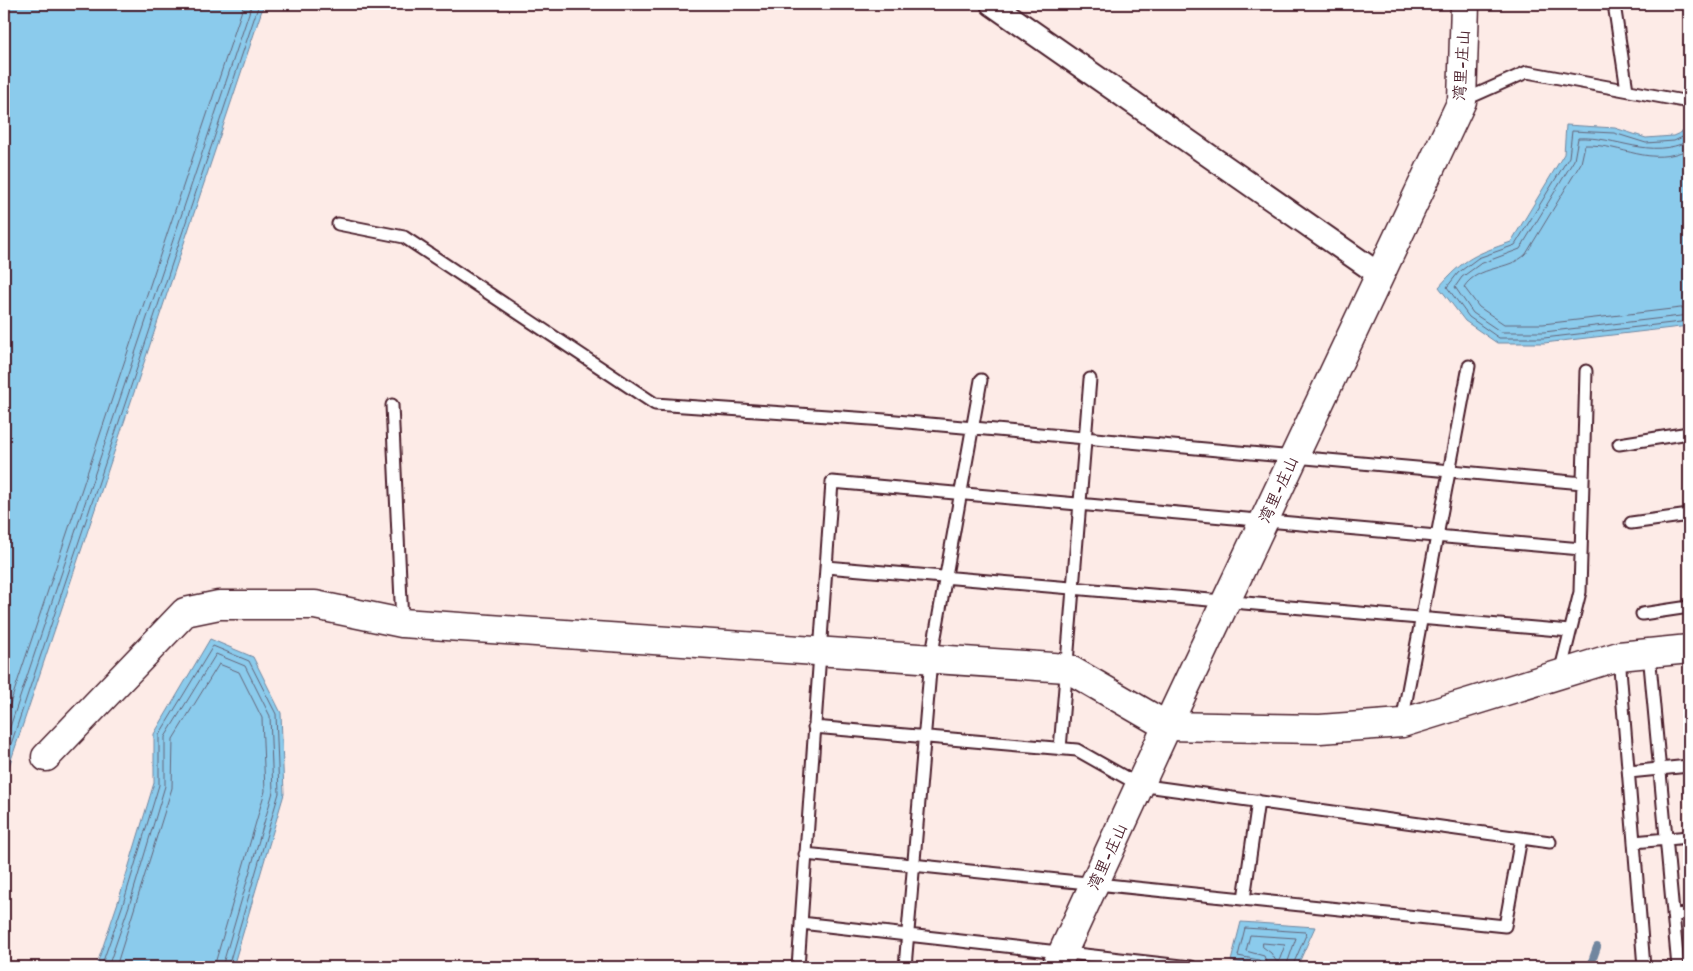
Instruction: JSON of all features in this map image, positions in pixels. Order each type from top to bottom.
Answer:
[{"type":"street","points":[[992,4],[1380,275]]},
{"type":"street","name":"湾里-庄山","points":[[1060,960],[1166,726],[1462,101],[1465,4]]},
{"type":"street","points":[[46,757],[185,612],[219,605],[315,605],[402,622],[1067,668],[1166,726],[1320,730],[1402,723],[1619,656],[1689,649]]},
{"type":"lane","points":[[1614,4],[1626,90]]},
{"type":"lane","points":[[1462,101],[1527,72],[1689,102]]},
{"type":"lane","points":[[338,224],[404,236],[655,404],[973,427],[1583,482]]},
{"type":"lane","points":[[1402,723],[1469,366]]},
{"type":"lane","points":[[1559,675],[1580,592],[1586,371]]},
{"type":"lane","points":[[1060,749],[1090,379]]},
{"type":"lane","points":[[906,967],[931,659],[981,380]]},
{"type":"lane","points":[[392,405],[402,622]]},
{"type":"lane","points":[[1620,444],[1689,433]]},
{"type":"lane","points":[[798,967],[832,482],[1581,549]]},
{"type":"lane","points":[[1631,523],[1689,515]]},
{"type":"lane","points":[[826,567],[1570,630]]},
{"type":"lane","points":[[1642,614],[1689,607]]},
{"type":"lane","points":[[1649,653],[1678,967]]},
{"type":"lane","points":[[1619,656],[1644,967]]},
{"type":"lane","points":[[814,727],[1077,750],[1139,785],[1550,842]]},
{"type":"lane","points":[[1628,772],[1689,766]]},
{"type":"lane","points":[[1244,899],[1258,801]]},
{"type":"lane","points":[[1634,842],[1689,837]]},
{"type":"lane","points":[[805,854],[1505,926],[1521,838]]},
{"type":"lane","points":[[1673,915],[1689,914]]},
{"type":"lane","points":[[801,923],[908,935],[1060,960],[1191,967]]},
{"type":"water","points":[[4,4],[264,4],[4,781]]},
{"type":"water","points":[[1566,125],[1615,128],[1646,138],[1673,136],[1689,129],[1689,326],[1544,343],[1497,343],[1465,321],[1439,287],[1456,269],[1471,258],[1511,242],[1564,154]]},
{"type":"water","points":[[210,639],[253,657],[281,713],[284,794],[233,967],[96,967],[154,783],[154,734]]},
{"type":"water","points":[[1241,922],[1315,927],[1297,967],[1274,967],[1231,961]]},
{"type":"waterway","points":[[1590,967],[1597,947]]}]
